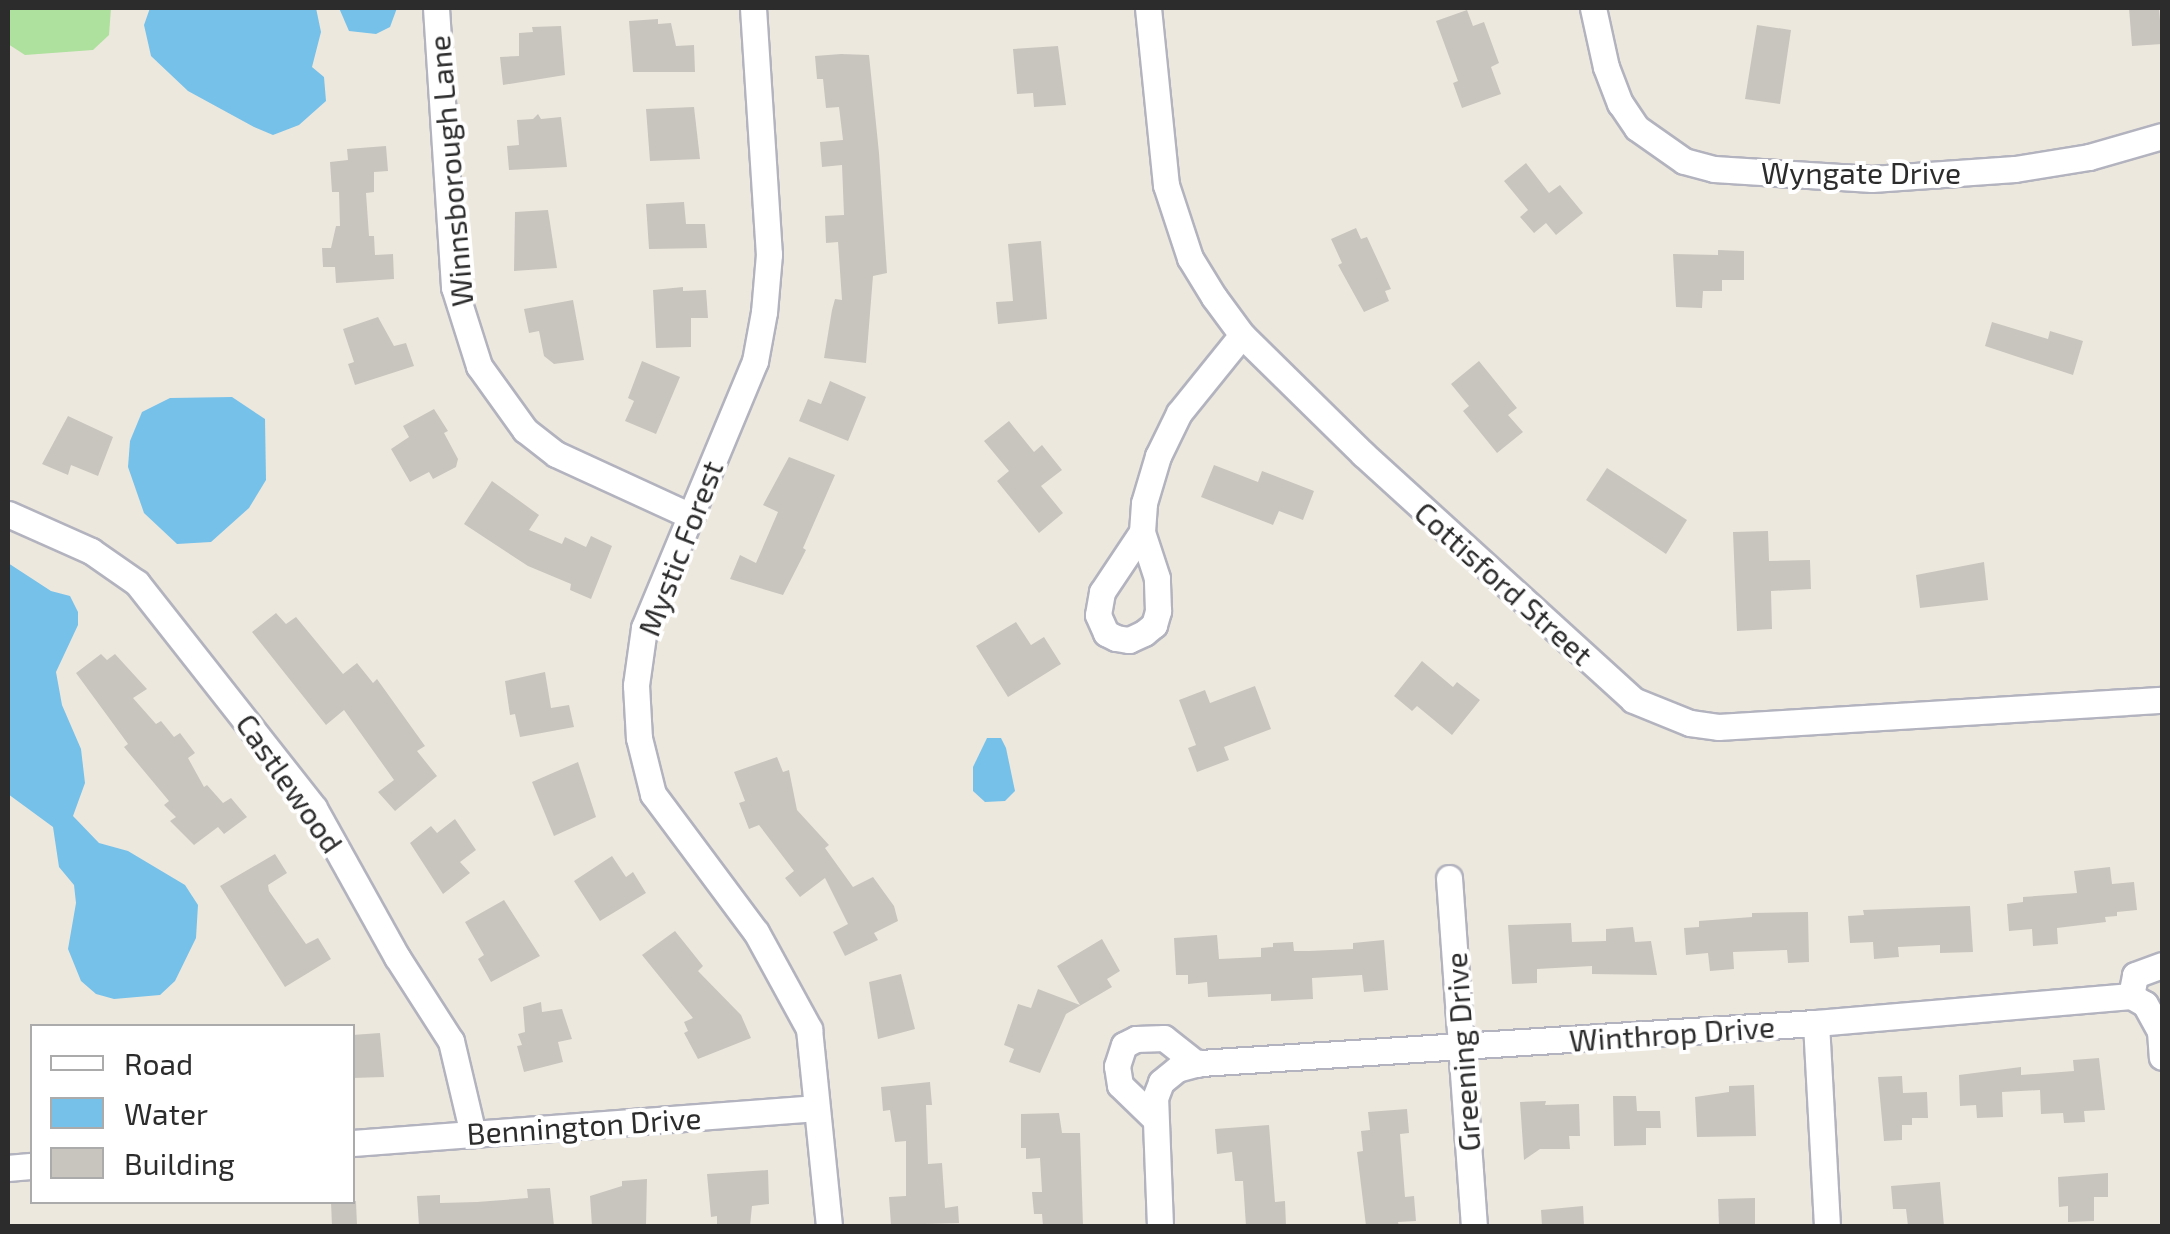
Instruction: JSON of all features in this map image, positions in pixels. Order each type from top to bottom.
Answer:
[{"type":"street","name":"Winnsborough Lane","points":[[436,8],[454,287],[479,366],[525,430],[556,454],[690,516]]},
{"type":"street","name":"Mystic Forest","points":[[752,8],[769,254],[764,312],[754,361],[644,628],[636,686],[639,738],[653,794],[756,932],[809,1029],[829,1226]]},
{"type":"street","name":"Cottisford Street","points":[[1148,8],[1166,185],[1175,220],[1190,258],[1242,335],[1546,624],[1633,700],[1718,727],[2162,700]]},
{"type":"street","name":"Wyngate Drive","points":[[1593,8],[1606,67],[1620,103],[1637,128],[1684,160],[1714,169],[1856,178],[2015,169],[2089,158],[2162,136]]},
{"type":"street","points":[[1142,532],[1144,504],[1158,456],[1172,427],[1242,335]]},
{"type":"street","name":"Castlewood","points":[[8,514],[92,550],[137,583],[314,808],[397,957],[451,1041],[473,1134]]},
{"type":"street","name":"Greening Drive","points":[[1449,878],[1474,1226]]},
{"type":"street","points":[[2162,965],[2135,974],[2138,1000],[2162,1039]]},
{"type":"street","name":"Winthrop Drive","points":[[1153,1117],[1162,1082],[1177,1069],[1197,1064],[2138,1000]]},
{"type":"street","points":[[1816,1023],[1827,1226]]},
{"type":"street","points":[[1160,1226],[1153,1117],[1120,1084],[1117,1066],[1124,1045],[1136,1039],[1164,1038],[1197,1064]]},
{"type":"street","name":"Bennington Drive","points":[[355,1143],[816,1108]]},
{"type":"green space","points":[[8,8],[111,8],[109,35],[93,50],[25,55],[8,44]]},
{"type":"water","points":[[150,8],[316,8],[321,32],[312,67],[324,77],[326,101],[299,125],[273,135],[254,127],[188,91],[151,56],[144,25]]},
{"type":"water","points":[[339,8],[397,8],[390,27],[376,34],[349,31]]},
{"type":"water","points":[[232,397],[265,419],[266,480],[249,508],[211,542],[177,544],[144,513],[128,467],[130,441],[142,412],[170,398]]},
{"type":"water","points":[[8,563],[51,591],[70,596],[78,612],[78,625],[56,672],[62,705],[81,749],[85,783],[73,816],[99,843],[128,851],[185,885],[198,905],[196,938],[175,981],[160,995],[114,999],[96,994],[81,981],[68,949],[76,903],[74,885],[59,867],[53,827],[8,794]]},
{"type":"water","points":[[987,738],[1001,738],[1006,748],[1015,791],[1005,801],[985,802],[973,791],[973,767]]},
{"type":"building","points":[[2129,8],[2159,8],[2162,44],[2132,46]]},
{"type":"building","points":[[1467,10],[1473,26],[1484,22],[1499,63],[1491,67],[1501,94],[1462,108],[1453,83],[1458,81],[1436,21]]},
{"type":"building","points":[[658,19],[658,24],[671,23],[676,46],[694,45],[695,72],[633,72],[629,21]]},
{"type":"building","points":[[1757,25],[1791,30],[1780,104],[1745,99]]},
{"type":"building","points":[[561,26],[565,75],[503,85],[500,57],[519,56],[519,33],[533,32],[532,27]]},
{"type":"building","points":[[1058,46],[1066,105],[1034,107],[1033,93],[1017,94],[1013,49]]},
{"type":"building","points":[[869,55],[879,153],[887,273],[873,276],[866,363],[824,358],[835,299],[842,300],[838,242],[826,243],[825,216],[844,215],[842,165],[822,167],[820,142],[843,140],[839,107],[826,108],[823,79],[817,79],[815,56]]},
{"type":"building","points":[[694,107],[700,159],[650,161],[646,109]]},
{"type":"building","points":[[538,114],[541,119],[561,117],[567,167],[509,170],[507,146],[519,145],[517,120],[533,119]]},
{"type":"building","points":[[386,146],[388,171],[374,172],[374,192],[366,193],[369,236],[374,236],[375,255],[393,254],[394,279],[336,283],[335,267],[323,267],[322,248],[331,248],[336,226],[340,226],[339,192],[332,192],[330,162],[348,160],[347,149]]},
{"type":"building","points":[[1526,163],[1549,193],[1560,185],[1583,213],[1556,235],[1546,223],[1534,233],[1520,217],[1528,210],[1504,181]]},
{"type":"building","points":[[684,202],[686,224],[705,224],[707,248],[649,249],[646,204]]},
{"type":"building","points":[[548,210],[557,268],[514,271],[515,212]]},
{"type":"building","points":[[1356,228],[1361,239],[1367,237],[1391,289],[1385,291],[1389,301],[1364,312],[1338,265],[1342,263],[1331,239]]},
{"type":"building","points":[[1041,241],[1047,319],[998,324],[996,302],[1013,301],[1008,244]]},
{"type":"building","points":[[1718,250],[1744,251],[1744,280],[1722,280],[1722,291],[1703,291],[1702,308],[1676,307],[1673,254],[1718,255]]},
{"type":"building","points":[[683,287],[683,291],[706,290],[708,318],[691,318],[691,347],[656,348],[653,290]]},
{"type":"building","points":[[573,300],[584,360],[554,364],[544,356],[539,331],[529,333],[524,309]]},
{"type":"building","points":[[378,317],[394,346],[406,343],[414,366],[355,385],[348,364],[354,362],[343,329]]},
{"type":"building","points":[[1992,322],[2048,339],[2050,331],[2083,341],[2073,375],[1985,346]]},
{"type":"building","points":[[642,361],[680,377],[656,434],[625,421],[634,401],[628,398]]},
{"type":"building","points":[[1479,361],[1517,408],[1508,415],[1523,432],[1497,453],[1463,411],[1469,406],[1451,384]]},
{"type":"building","points":[[830,381],[866,397],[848,441],[799,421],[808,399],[821,404]]},
{"type":"building","points":[[434,409],[448,431],[444,433],[458,459],[456,467],[433,479],[429,472],[410,482],[391,449],[409,437],[403,426]]},
{"type":"building","points":[[68,416],[113,437],[98,476],[71,465],[68,475],[42,464]]},
{"type":"building","points":[[1009,421],[1034,452],[1042,445],[1062,470],[1041,486],[1063,513],[1039,533],[997,481],[1009,471],[984,441]]},
{"type":"building","points":[[789,457],[835,475],[803,548],[806,550],[783,595],[730,579],[740,555],[756,563],[778,512],[763,505]]},
{"type":"building","points":[[1214,465],[1258,482],[1262,471],[1314,491],[1303,520],[1279,511],[1273,525],[1201,497]]},
{"type":"building","points":[[1607,468],[1687,520],[1666,554],[1586,500]]},
{"type":"building","points":[[492,481],[539,515],[529,530],[562,544],[565,537],[586,547],[591,536],[612,546],[591,599],[570,590],[571,584],[528,566],[464,524]]},
{"type":"building","points":[[1768,531],[1769,561],[1810,560],[1811,589],[1771,591],[1772,629],[1737,631],[1733,532]]},
{"type":"building","points":[[1984,562],[1988,600],[1920,608],[1916,575]]},
{"type":"building","points":[[276,613],[286,624],[296,617],[343,674],[357,663],[373,683],[377,679],[425,746],[417,751],[437,776],[395,811],[378,792],[394,780],[344,710],[326,725],[252,632]]},
{"type":"building","points":[[1016,622],[1031,645],[1044,637],[1061,664],[1008,697],[976,646]]},
{"type":"building","points":[[101,654],[107,660],[115,654],[147,689],[133,698],[156,724],[161,721],[174,737],[180,733],[195,753],[188,758],[204,787],[207,785],[223,803],[231,798],[247,817],[224,834],[218,827],[194,845],[170,821],[176,817],[164,805],[169,801],[124,747],[128,744],[76,673]]},
{"type":"building","points":[[1422,661],[1453,687],[1457,682],[1480,700],[1452,735],[1417,706],[1412,711],[1394,696]]},
{"type":"building","points":[[545,672],[551,708],[569,705],[574,727],[520,737],[515,714],[510,715],[505,681]]},
{"type":"building","points":[[1255,686],[1271,729],[1224,747],[1229,760],[1197,772],[1188,748],[1196,745],[1179,700],[1205,690],[1210,703]]},
{"type":"building","points":[[777,757],[783,772],[789,770],[797,810],[829,845],[825,848],[853,887],[873,877],[894,906],[898,921],[874,933],[878,940],[845,956],[833,932],[848,924],[825,878],[800,897],[785,878],[794,871],[759,825],[749,829],[739,803],[745,801],[734,772]]},
{"type":"building","points":[[578,762],[596,817],[554,836],[532,782]]},
{"type":"building","points":[[455,819],[476,850],[460,862],[470,873],[443,894],[410,843],[431,826],[437,833]]},
{"type":"building","points":[[275,854],[287,873],[268,885],[269,891],[306,944],[318,938],[331,959],[285,987],[220,886]]},
{"type":"building","points":[[612,856],[626,877],[633,872],[646,893],[600,921],[574,881]]},
{"type":"building","points":[[2110,867],[2112,884],[2134,882],[2137,910],[2117,912],[2117,916],[2105,917],[2106,922],[2057,928],[2058,944],[2033,946],[2032,929],[2009,931],[2007,904],[2023,902],[2023,897],[2077,893],[2074,871]]},
{"type":"building","points":[[504,900],[540,956],[491,982],[478,959],[484,955],[465,922]]},
{"type":"building","points":[[1970,906],[1973,952],[1940,953],[1940,945],[1898,947],[1899,957],[1874,959],[1873,942],[1850,943],[1848,916],[1864,915],[1863,910]]},
{"type":"building","points":[[1808,912],[1809,962],[1788,963],[1787,950],[1733,952],[1734,969],[1710,971],[1708,953],[1686,955],[1684,928],[1699,927],[1699,921],[1752,917],[1752,913]]},
{"type":"building","points":[[1571,923],[1572,942],[1606,941],[1606,929],[1633,927],[1635,942],[1651,941],[1657,975],[1592,974],[1592,966],[1537,969],[1537,983],[1512,984],[1508,925]]},
{"type":"building","points":[[675,931],[703,966],[698,971],[741,1015],[751,1038],[698,1059],[684,1033],[688,1031],[684,1022],[693,1018],[642,955]]},
{"type":"building","points":[[1217,935],[1219,959],[1261,957],[1261,948],[1273,947],[1273,943],[1293,942],[1294,951],[1309,951],[1353,949],[1353,943],[1384,940],[1388,990],[1364,992],[1362,975],[1312,978],[1313,999],[1271,1001],[1271,994],[1208,997],[1207,982],[1188,984],[1188,975],[1176,975],[1174,938]]},
{"type":"building","points":[[1102,939],[1120,971],[1107,979],[1112,987],[1066,1014],[1040,1073],[1009,1062],[1014,1049],[1004,1045],[1018,1004],[1031,1008],[1038,989],[1080,1005],[1057,966]]},
{"type":"building","points":[[901,974],[915,1029],[878,1039],[869,982]]},
{"type":"building","points":[[541,1002],[542,1012],[562,1009],[572,1039],[558,1042],[563,1062],[524,1072],[517,1046],[522,1045],[518,1034],[525,1032],[523,1007]]},
{"type":"building","points":[[380,1033],[384,1077],[355,1078],[355,1035]]},
{"type":"building","points":[[2099,1058],[2105,1110],[2084,1111],[2085,1122],[2064,1123],[2063,1113],[2041,1114],[2040,1090],[2002,1092],[2003,1117],[1977,1118],[1976,1105],[1960,1106],[1959,1075],[2021,1067],[2021,1075],[2074,1071],[2073,1060]]},
{"type":"building","points":[[1902,1076],[1903,1093],[1927,1092],[1928,1118],[1912,1118],[1912,1125],[1902,1125],[1902,1140],[1884,1141],[1878,1077]]},
{"type":"building","points":[[930,1082],[932,1105],[926,1105],[928,1164],[942,1163],[945,1208],[958,1206],[959,1223],[891,1225],[889,1197],[906,1196],[906,1141],[895,1142],[890,1110],[883,1111],[881,1087]]},
{"type":"building","points":[[1754,1085],[1756,1136],[1697,1137],[1695,1097],[1729,1092],[1729,1086]]},
{"type":"building","points":[[1613,1096],[1636,1096],[1637,1111],[1660,1111],[1661,1128],[1646,1128],[1646,1145],[1614,1146]]},
{"type":"building","points":[[1546,1101],[1545,1105],[1579,1104],[1580,1136],[1569,1136],[1570,1149],[1540,1149],[1524,1160],[1520,1102]]},
{"type":"building","points":[[1407,1109],[1409,1133],[1400,1134],[1405,1197],[1414,1196],[1416,1221],[1398,1222],[1399,1226],[1366,1226],[1357,1152],[1363,1151],[1361,1131],[1370,1130],[1368,1112]]},
{"type":"building","points":[[1059,1113],[1062,1133],[1080,1133],[1083,1226],[1043,1226],[1042,1214],[1034,1214],[1032,1192],[1042,1192],[1040,1158],[1026,1159],[1026,1148],[1021,1148],[1021,1114]]},
{"type":"building","points":[[1269,1125],[1275,1202],[1285,1201],[1286,1226],[1246,1226],[1243,1181],[1235,1181],[1232,1152],[1217,1154],[1215,1129]]},
{"type":"building","points":[[768,1170],[769,1204],[752,1206],[750,1226],[717,1226],[717,1216],[711,1217],[707,1174]]},
{"type":"building","points":[[2108,1173],[2108,1197],[2094,1197],[2094,1221],[2068,1222],[2068,1206],[2059,1207],[2058,1177]]},
{"type":"building","points":[[647,1179],[646,1226],[592,1226],[590,1196],[622,1186],[622,1181]]},
{"type":"building","points":[[1940,1182],[1944,1226],[1908,1226],[1906,1209],[1893,1209],[1891,1186]]},
{"type":"building","points":[[550,1188],[554,1226],[419,1226],[417,1196],[440,1195],[440,1203],[477,1202],[528,1198],[527,1189]]},
{"type":"building","points":[[1755,1198],[1755,1226],[1719,1226],[1718,1199]]},
{"type":"building","points":[[355,1201],[357,1226],[332,1226],[331,1204]]},
{"type":"building","points":[[1583,1206],[1584,1226],[1542,1226],[1541,1210]]}]
